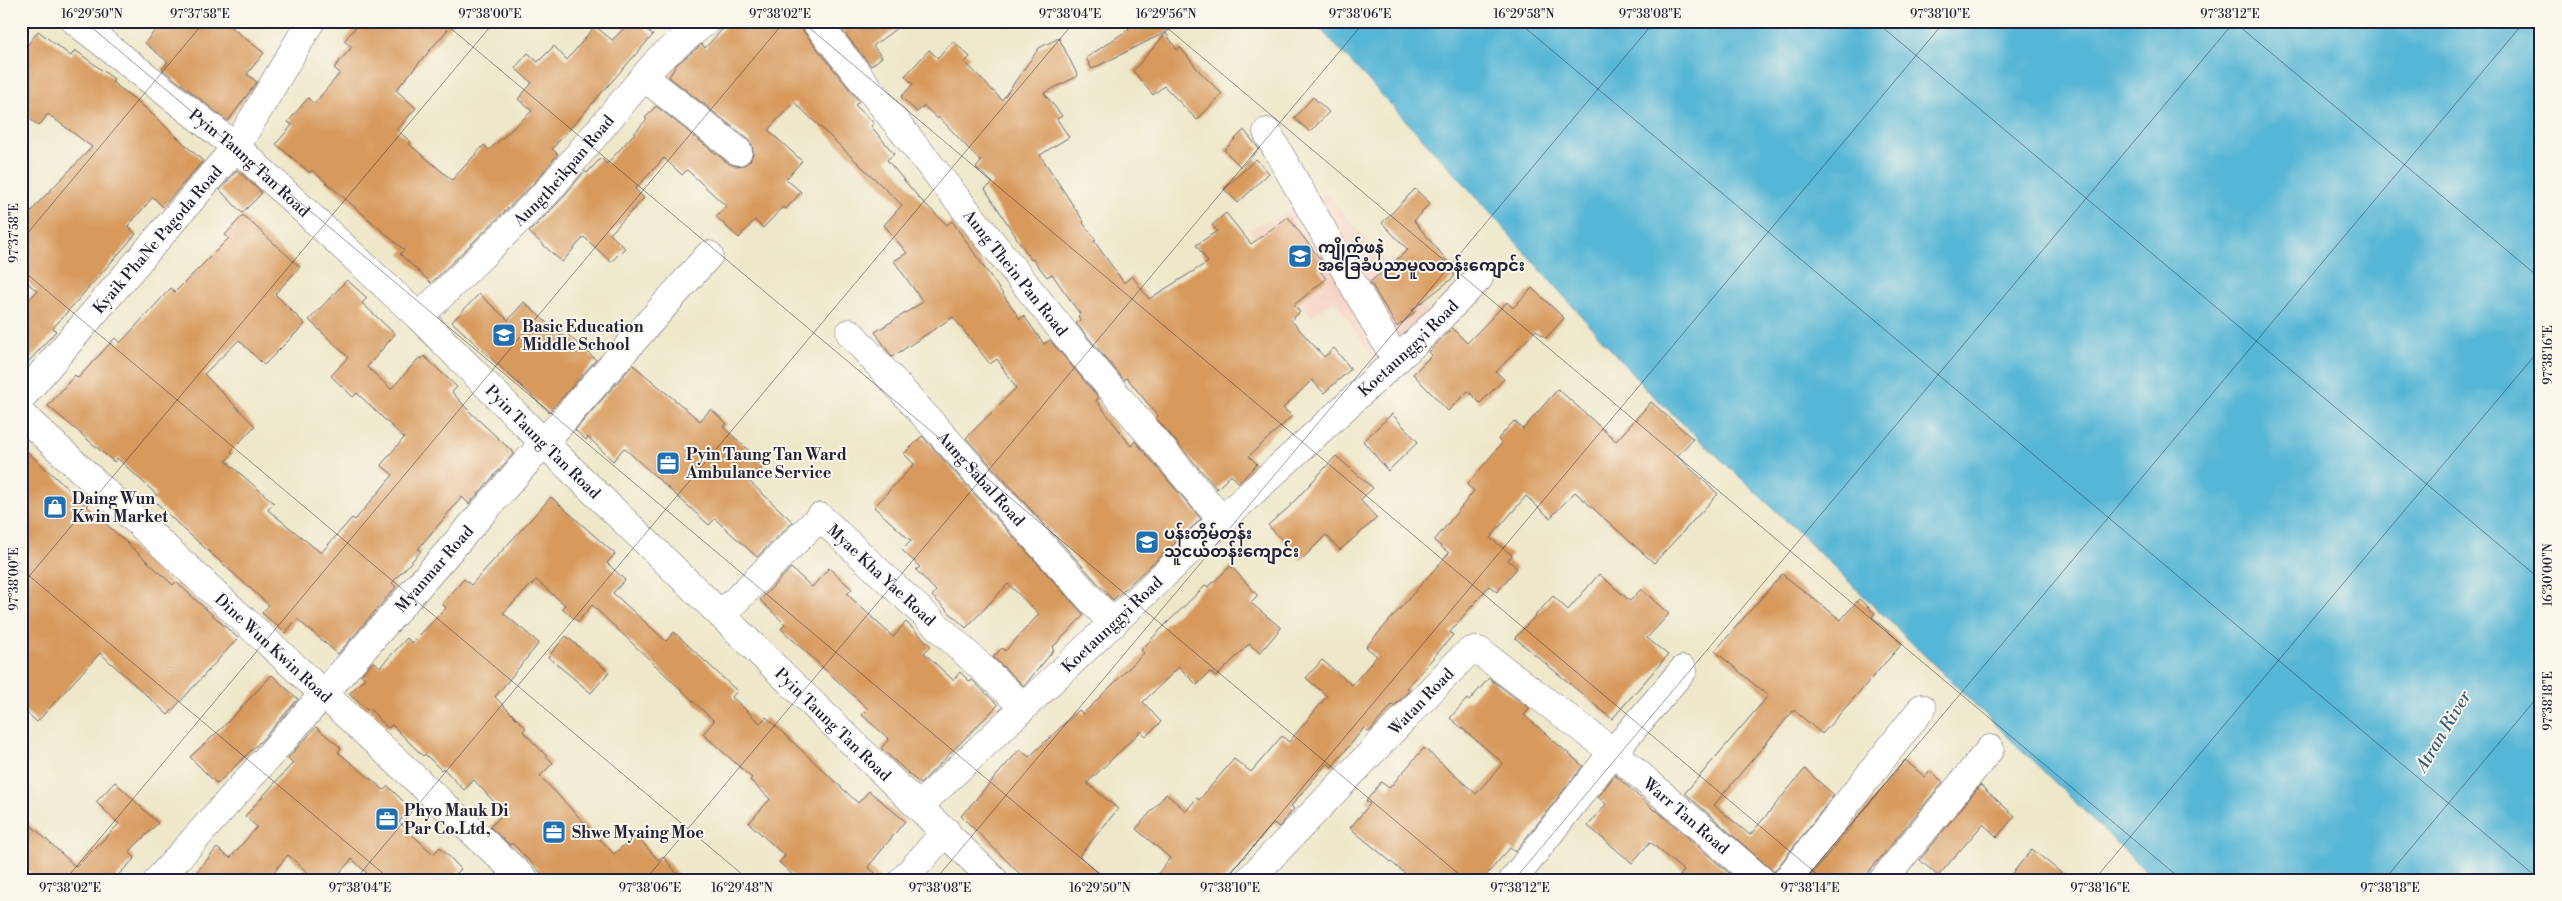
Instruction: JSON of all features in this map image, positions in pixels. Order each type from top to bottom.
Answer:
[{"type":"street","name":"Pyin Taung Tan Road","points":[[75,21],[236,147],[419,317],[543,442],[946,831],[994,880]]},
{"type":"street","name":"Kyaik PhaNe Pagoda Road","points":[[21,398],[236,147],[311,21]]},
{"type":"street","name":"Aungtheikpan Road","points":[[419,317],[546,193],[659,59],[706,21]]},
{"type":"street","name":"Aung Thein Pan Road","points":[[815,21],[1065,334],[1222,520]]},
{"type":"street","points":[[644,76],[738,151]]},
{"type":"street","points":[[1267,132],[1396,360]]},
{"type":"street","name":"Myanmar Road","points":[[158,880],[325,695],[543,442],[709,255]]},
{"type":"street","name":"Koetaunggyi Road","points":[[919,806],[1222,520],[1396,360],[1479,278]]},
{"type":"street","name":"Aung Sabal Road","points":[[850,333],[1113,624]]},
{"type":"street","name":"Dine Wun Kwin Road","points":[[21,414],[525,880]]},
{"type":"street","name":"Myae Kha Yae Road","points":[[721,615],[820,516],[1024,707]]},
{"type":"street","name":"Watan Road","points":[[1249,880],[1471,651],[1480,651],[1613,752]]},
{"type":"street","points":[[1513,880],[1613,752],[1683,670]]},
{"type":"street","points":[[1787,880],[1922,708]]},
{"type":"street","points":[[1884,880],[1990,749]]},
{"type":"street","name":"Warr Tan Road","points":[[1613,752],[1762,880]]},
{"type":"street","points":[[903,880],[946,831]]},
{"type":"shaded area","points":[[1327,193],[1434,320],[1379,367],[1334,300],[1311,317],[1249,229]]},
{"type":"water","name":"Atran River","points":[[1313,21],[2541,21],[2541,880],[2155,880],[1792,526],[1646,389],[1462,181]]},
{"type":"building","points":[[162,21],[223,21],[264,53],[247,74],[257,82],[228,121],[162,69],[168,62],[145,43]]},
{"type":"building","points":[[361,21],[455,21],[396,90],[416,108],[397,130],[411,142],[409,144],[452,180],[484,145],[489,150],[532,111],[518,99],[532,83],[515,68],[528,53],[538,62],[554,46],[567,60],[595,26],[612,40],[632,21],[636,21],[653,35],[552,149],[558,154],[535,182],[431,283],[400,254],[404,250],[312,170],[310,173],[276,144],[292,125],[288,122],[308,98],[314,104],[340,73],[334,68],[352,47],[344,41]]},
{"type":"building","points":[[730,21],[800,21],[803,31],[859,101],[855,105],[874,123],[871,126],[894,154],[887,160],[920,199],[947,225],[952,221],[1020,319],[1024,316],[1044,344],[1050,340],[1099,398],[1096,400],[1131,446],[1135,441],[1201,519],[1113,600],[966,438],[1016,388],[997,359],[990,364],[953,317],[892,357],[875,332],[923,302],[894,261],[907,253],[884,225],[902,205],[794,102],[768,130],[802,161],[786,179],[801,192],[786,209],[783,207],[763,228],[755,220],[739,238],[716,217],[726,206],[687,170],[682,175],[664,158],[635,189],[644,198],[610,234],[625,248],[611,262],[584,237],[562,262],[529,232],[558,203],[585,171],[587,173],[601,158],[607,164],[647,119],[645,118],[656,106],[729,164],[736,166],[744,165],[750,161],[753,153],[752,145],[748,139],[669,77],[676,65],[702,44],[705,48]]},
{"type":"building","points":[[835,21],[906,21],[873,46],[882,57],[871,66]]},
{"type":"building","points":[[1124,21],[1188,21],[1092,69],[1086,58],[1129,29]]},
{"type":"building","points":[[38,31],[71,56],[75,50],[114,79],[112,82],[140,103],[203,161],[163,207],[153,197],[128,226],[136,234],[53,328],[56,331],[21,370],[21,308],[37,291],[21,277],[21,225],[39,202],[92,147],[48,114],[39,126],[21,112],[21,54]]},
{"type":"building","points":[[1166,33],[1177,50],[1180,47],[1200,72],[1222,94],[1197,120],[1164,86],[1153,95],[1133,71]]},
{"type":"building","points":[[1059,38],[1078,76],[1044,93],[1062,116],[1057,119],[1069,137],[1040,155],[1083,223],[1096,240],[1094,241],[1124,283],[1132,276],[1149,299],[1208,262],[1196,245],[1217,231],[1212,225],[1226,213],[1251,244],[1288,217],[1323,263],[1318,268],[1326,279],[1294,305],[1300,312],[1291,320],[1324,357],[1334,348],[1351,369],[1324,393],[1312,380],[1283,408],[1292,416],[1249,456],[1257,464],[1239,483],[1231,475],[1217,489],[1156,418],[1158,416],[1127,378],[1124,380],[1076,323],[1080,320],[1078,316],[1080,314],[1052,274],[1047,277],[1033,259],[1031,260],[985,189],[993,183],[976,168],[981,162],[939,117],[938,119],[924,106],[917,112],[901,97],[913,84],[905,76],[929,50],[938,58],[953,41],[970,57],[965,62],[1002,100],[1039,48]]},
{"type":"building","points":[[1313,97],[1329,112],[1310,132],[1294,118]]},
{"type":"building","points":[[1244,130],[1259,149],[1241,167],[1224,150]]},
{"type":"building","points":[[1256,159],[1269,173],[1238,203],[1224,189]]},
{"type":"building","points":[[237,170],[262,193],[242,213],[220,190]]},
{"type":"building","points":[[1415,189],[1430,203],[1414,221],[1454,269],[1454,277],[1412,310],[1414,313],[1397,327],[1370,282],[1408,250],[1382,223]]},
{"type":"building","points":[[243,215],[300,267],[275,294],[305,324],[264,365],[239,340],[204,374],[255,426],[231,451],[233,453],[226,461],[274,503],[268,510],[321,553],[352,518],[355,520],[393,475],[381,465],[404,438],[357,393],[353,397],[331,376],[348,357],[309,320],[347,280],[367,298],[362,303],[395,334],[367,367],[391,389],[420,357],[422,359],[424,356],[457,387],[452,392],[471,413],[514,453],[469,504],[462,497],[418,549],[421,551],[392,583],[396,587],[338,654],[297,619],[285,633],[262,613],[269,605],[177,523],[153,499],[157,495],[117,458],[114,462],[48,406],[75,375],[78,378],[115,338],[120,343],[171,288],[175,292],[229,238],[225,235]]},
{"type":"building","points":[[1532,288],[1564,318],[1546,338],[1536,330],[1496,372],[1504,379],[1480,403],[1468,391],[1448,411],[1413,374],[1432,355],[1429,352],[1452,328],[1467,343],[1507,302],[1513,308]]},
{"type":"building","points":[[479,294],[508,320],[524,302],[561,336],[565,332],[596,360],[549,412],[452,322]]},
{"type":"building","points":[[633,365],[700,421],[711,409],[727,424],[723,427],[765,465],[749,481],[793,522],[757,557],[715,519],[709,525],[624,448],[613,461],[588,437],[586,440],[575,430]]},
{"type":"building","points":[[1558,389],[1616,441],[1651,402],[1693,439],[1677,456],[1718,494],[1654,563],[1575,492],[1550,518],[1526,496],[1490,538],[1512,555],[1508,560],[1517,568],[1497,592],[1489,586],[1450,632],[1453,635],[1407,688],[1409,690],[1407,693],[1394,706],[1392,705],[1369,732],[1364,728],[1332,767],[1327,763],[1291,806],[1294,809],[1279,827],[1274,823],[1224,880],[1153,880],[1170,858],[1136,829],[1166,794],[1186,811],[1197,798],[1199,800],[1234,759],[1251,772],[1282,736],[1289,742],[1327,696],[1306,678],[1322,660],[1352,685],[1377,656],[1366,647],[1449,553],[1434,541],[1474,491],[1467,485],[1502,443],[1498,439],[1514,421],[1523,429]]},
{"type":"building","points":[[1392,414],[1418,442],[1388,471],[1363,441]]},
{"type":"building","points":[[922,436],[1084,615],[1052,648],[1054,650],[1024,686],[993,657],[1002,648],[1005,651],[1039,614],[1008,584],[966,628],[932,596],[936,591],[916,570],[920,567],[902,550],[911,541],[874,507],[914,464],[904,454]]},
{"type":"building","points":[[21,446],[173,585],[176,582],[238,638],[168,715],[100,653],[37,722],[21,707]]},
{"type":"building","points":[[1336,456],[1373,488],[1360,500],[1377,518],[1340,550],[1326,535],[1301,560],[1268,525],[1287,509]]},
{"type":"building","points":[[551,497],[615,554],[607,563],[625,580],[613,593],[666,641],[674,632],[737,691],[732,697],[760,723],[766,717],[858,803],[869,791],[905,821],[868,867],[883,880],[798,880],[779,862],[785,856],[749,823],[770,799],[750,780],[752,778],[703,734],[714,721],[592,605],[578,622],[562,608],[565,605],[536,580],[503,613],[539,643],[495,697],[526,728],[523,731],[553,763],[540,776],[614,854],[636,835],[658,860],[663,856],[682,880],[548,880],[512,843],[510,845],[490,827],[504,813],[474,780],[464,790],[443,768],[441,770],[425,754],[423,756],[392,725],[388,728],[369,708],[367,710],[349,694],[365,678],[361,675],[374,661],[380,667],[407,638],[412,643],[446,608],[442,604],[464,579],[471,585]]},
{"type":"building","points":[[1231,566],[1258,596],[1251,603],[1281,628],[1260,653],[1249,644],[1216,677],[1210,672],[1197,685],[1179,667],[1143,702],[1161,722],[1146,736],[1141,731],[1087,783],[1118,809],[1079,856],[1107,880],[1026,880],[961,816],[1020,749],[1029,757],[1079,710],[1083,714],[1144,653],[1141,650],[1165,625],[1206,585],[1208,587]]},
{"type":"building","points":[[791,568],[812,587],[829,568],[852,589],[847,594],[893,637],[906,622],[931,646],[924,653],[953,680],[960,672],[970,682],[972,680],[998,705],[920,784],[881,748],[889,739],[862,715],[868,709],[781,629],[785,624],[760,600]]},
{"type":"building","points":[[1599,574],[1630,601],[1641,589],[1669,614],[1647,638],[1668,655],[1612,719],[1515,638],[1553,596],[1568,610]]},
{"type":"building","points":[[1782,574],[1841,620],[1859,599],[1875,613],[1872,617],[1902,644],[1822,734],[1794,710],[1714,805],[1750,835],[1805,769],[1834,795],[1774,872],[1685,793],[1768,696],[1715,651]]},
{"type":"building","points":[[566,636],[609,672],[591,693],[548,657]]},
{"type":"building","points":[[272,675],[298,699],[262,740],[217,784],[190,757],[221,729]]},
{"type":"building","points":[[1489,678],[1530,709],[1524,715],[1583,766],[1515,852],[1510,848],[1482,880],[1413,880],[1350,828],[1370,804],[1366,801],[1381,782],[1389,788],[1424,748],[1476,794],[1503,763],[1450,718],[1467,699],[1469,701]]},
{"type":"building","points":[[316,727],[341,748],[338,752],[384,790],[388,786],[411,809],[399,822],[433,854],[440,847],[461,869],[450,880],[374,880],[352,859],[333,880],[316,880],[288,855],[267,880],[190,880],[217,848],[230,858],[257,827],[245,816],[293,763],[288,758]]},
{"type":"building","points":[[1905,760],[1925,777],[1930,771],[1943,782],[1862,880],[1807,880]]},
{"type":"building","points":[[1615,775],[1737,880],[1676,880],[1684,871],[1650,842],[1632,863],[1588,826],[1606,804],[1598,797]]},
{"type":"building","points":[[115,782],[158,823],[129,852],[135,858],[113,880],[38,880],[21,863],[21,816],[76,867],[119,824],[96,802]]},
{"type":"building","points":[[1980,785],[2015,816],[1997,837],[1983,824],[1938,876],[1920,860]]},
{"type":"building","points":[[2032,849],[2070,880],[2007,880]]},
{"type":"place","name":"ကျိုက်ဖနဲ အခြေခံပညာမူလတန်းကျောင်း","points":[[1300,256]]},
{"type":"place","name":"Basic Education Middle School","points":[[504,335]]},
{"type":"place","name":"Pyin Taung Tan Ward Ambulance Service","points":[[668,463]]},
{"type":"place","name":"Daing Wun Kwin Market","points":[[55,507]]},
{"type":"place","name":"ပန်းတိမ်တန်း သူငယ်တန်းကျောင်း","points":[[1147,542]]},
{"type":"place","name":"Phyo Mauk Di Par Co.Ltd,","points":[[387,819]]},
{"type":"place","name":"Shwe Myaing Moe","points":[[554,832]]}]
